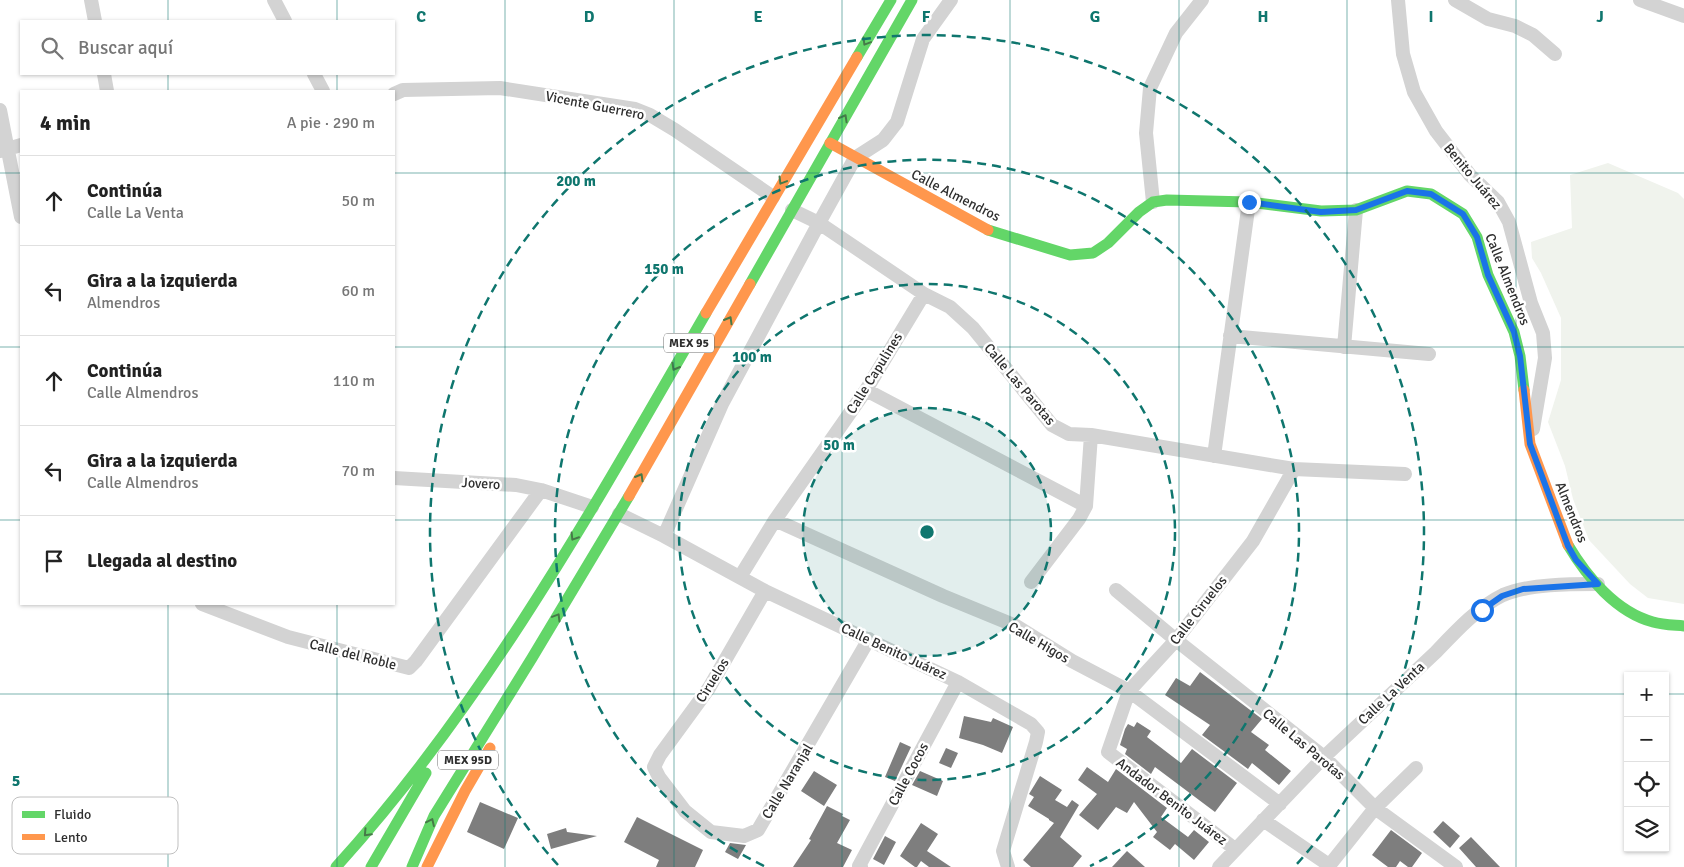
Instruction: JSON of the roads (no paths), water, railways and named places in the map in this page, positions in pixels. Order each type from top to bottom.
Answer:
[{"type":"main road","name":"MEX 95","points":[[371,867],[482,683],[605,488],[773,197],[891,0]]},
{"type":"main road","name":"MEX 95","points":[[427,867],[510,711],[532,658],[619,514],[912,0]]},
{"type":"main road","name":"Calle Almendros","points":[[830,143],[990,231],[1070,255],[1093,253],[1108,243],[1139,212],[1153,202],[1167,200],[1249,202],[1321,212],[1356,210],[1407,191],[1431,194],[1463,214],[1477,237],[1488,275],[1514,332],[1520,356],[1530,444]]},
{"type":"main road","name":"Almendros","points":[[1530,444],[1568,546],[1576,560],[1622,608],[1649,622],[1684,626]]},
{"type":"main road","name":"MEX 95D","points":[[412,867],[434,816],[532,658]]},
{"type":"main road","name":"MEX 95D","points":[[336,867],[376,824],[482,683]]},
{"type":"street","points":[[91,0],[94,20]]},
{"type":"street","points":[[274,0],[284,20]]},
{"type":"street","points":[[664,536],[722,404],[855,158],[883,140],[897,122],[923,39],[951,0]]},
{"type":"street","points":[[1153,202],[1146,133],[1150,88],[1176,33],[1202,0]]},
{"type":"street","points":[[1398,2],[1412,0]]},
{"type":"street","points":[[1455,0],[1488,19],[1515,26],[1533,35],[1555,54]]},
{"type":"street","points":[[1640,0],[1684,16]]},
{"type":"street","name":"Benito Juárez","points":[[1398,2],[1403,54],[1414,92],[1436,131],[1470,175],[1498,202],[1509,222],[1531,303],[1543,333],[1545,358],[1530,444]]},
{"type":"street","points":[[104,75],[107,90]]},
{"type":"street","points":[[315,75],[322,90]]},
{"type":"street","name":"Vicente Guerrero","points":[[395,94],[403,90],[500,88],[635,109],[650,115],[675,130],[773,197]]},
{"type":"street","points":[[0,110],[4,150],[20,213]]},
{"type":"street","points":[[4,150],[20,145]]},
{"type":"street","points":[[1214,456],[1249,202]]},
{"type":"street","name":"Calle Las Parotas","points":[[792,210],[819,223],[924,294],[950,307],[974,328],[1052,425],[1069,434],[1091,435],[1294,469],[1405,474]]},
{"type":"street","points":[[1344,347],[1356,210]]},
{"type":"street","name":"Calle Capulines","points":[[740,577],[775,520],[866,390],[924,294]]},
{"type":"street","points":[[1230,336],[1429,354]]},
{"type":"street","points":[[866,390],[1086,506]]},
{"type":"street","points":[[1031,582],[1079,519],[1086,506],[1091,435]]},
{"type":"street","name":"Calle Ciruelos","points":[[1108,752],[1130,691],[1176,640],[1252,541],[1294,469]]},
{"type":"street","name":"Jovero","points":[[395,478],[516,485],[542,490],[592,507]]},
{"type":"street","name":"Calle del Roble","points":[[206,605],[288,637],[409,668],[542,490]]},
{"type":"street","name":"Calle Benito Juárez","points":[[619,514],[664,536],[765,591],[958,682],[1031,724],[1038,732],[1003,851],[1008,867]]},
{"type":"street","name":"Calle Higos","points":[[775,520],[942,596],[1016,626],[1072,661],[1130,691],[1280,804]]},
{"type":"street","name":"Calle La Venta","points":[[1218,867],[1324,757],[1453,634],[1482,610],[1502,596],[1523,589],[1598,584]]},
{"type":"street","name":"Calle Las Parotas","points":[[1116,590],[1324,757],[1376,808],[1456,867]]},
{"type":"street","name":"Ciruelos","points":[[654,767],[660,755],[709,688],[765,591]]},
{"type":"street","name":"Calle Naranjal","points":[[654,767],[658,777],[685,812],[711,832],[744,836],[758,830],[869,640]]},
{"type":"street","name":"Calle Cocos","points":[[860,867],[958,682]]},
{"type":"street","name":"Andador Benito Juárez","points":[[1108,752],[1236,850]]},
{"type":"street","points":[[1264,820],[1329,866],[1376,808],[1416,768]]}]
